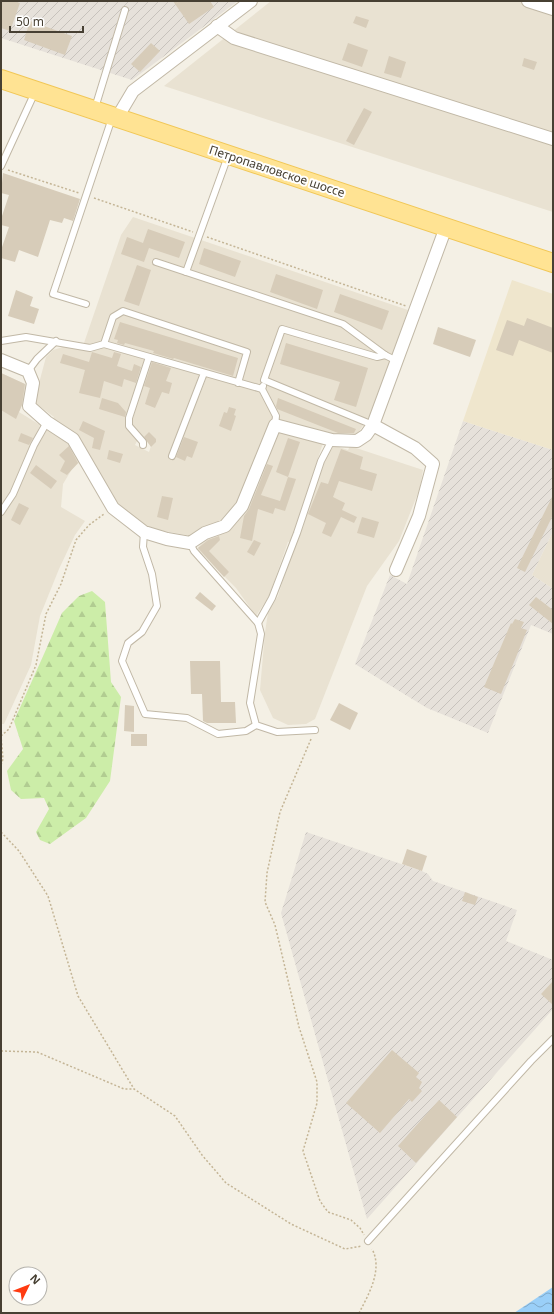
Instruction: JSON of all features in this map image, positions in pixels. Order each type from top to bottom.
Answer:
[{"type":"main road","name":"Петропавловское шоссе","points":[[1,79],[553,263]]},
{"type":"street","points":[[115,117],[133,91],[251,1]]},
{"type":"street","points":[[528,1],[553,8]]},
{"type":"street","points":[[217,26],[234,38],[553,139]]},
{"type":"street","points":[[1,360],[28,371],[33,383],[29,406],[47,422],[73,439],[113,508],[144,532],[167,539],[190,543],[205,532],[225,526],[242,506],[275,425],[332,440],[357,441],[366,435],[373,425],[446,227]]},
{"type":"street","points":[[373,425],[415,448],[433,464],[419,516],[396,570]]},
{"type":"lane","points":[[94,110],[125,10]]},
{"type":"lane","points":[[1,166],[36,90]]},
{"type":"lane","points":[[86,304],[52,294],[115,117]]},
{"type":"lane","points":[[186,272],[229,155]]},
{"type":"lane","points":[[156,262],[343,324],[385,355],[397,361]]},
{"type":"lane","points":[[104,344],[113,317],[122,311],[247,352],[238,383]]},
{"type":"lane","points":[[275,425],[276,416],[262,389],[282,329],[377,357],[385,355]]},
{"type":"lane","points":[[1,341],[26,337],[90,348],[104,344],[262,389]]},
{"type":"lane","points":[[28,371],[37,359],[56,341]]},
{"type":"lane","points":[[143,445],[143,442],[129,426],[129,418],[149,357]]},
{"type":"lane","points":[[172,456],[204,373]]},
{"type":"lane","points":[[264,380],[373,425]]},
{"type":"lane","points":[[1,512],[13,494],[34,445],[47,422]]},
{"type":"lane","points":[[258,623],[272,598],[297,534],[321,461],[332,440]]},
{"type":"lane","points":[[144,532],[143,547],[152,574],[157,606],[142,632],[128,643],[122,661],[145,714],[187,718],[218,734],[246,731],[256,725],[277,732],[315,730]]},
{"type":"lane","points":[[190,543],[194,551],[258,623],[261,634],[250,703],[256,725]]},
{"type":"lane","points":[[368,1242],[525,1066],[553,1039]]},
{"type":"path","points":[[8,170],[200,234],[416,310]]},
{"type":"path","points":[[1,765],[3,759],[1,736],[9,729],[36,665],[46,614],[61,584],[76,540],[89,525],[113,508]]},
{"type":"path","points":[[315,730],[280,812],[267,874],[265,902],[276,925],[298,1027],[317,1082],[317,1103],[303,1151],[320,1201],[328,1212],[351,1220],[360,1228],[376,1256],[377,1271],[359,1313]]},
{"type":"path","points":[[1,832],[19,851],[48,896],[78,996],[134,1089],[175,1116],[202,1155],[226,1183],[291,1224],[345,1249],[361,1247],[368,1242]]},
{"type":"path","points":[[1,1051],[37,1052],[124,1090],[134,1089]]},
{"type":"shaded area","points":[[5,1],[238,1],[132,80],[1,38],[1,10]]},
{"type":"shaded area","points":[[271,1],[553,1],[553,212],[164,86]]},
{"type":"shaded area","points":[[133,217],[408,310],[372,412],[354,439],[287,424],[273,416],[239,505],[222,524],[192,536],[153,529],[137,521],[121,508],[51,421],[54,417],[34,402],[46,357],[53,350],[63,347],[92,352],[97,348],[84,343],[121,235]],"holes":[[[144,361],[149,364],[131,425],[151,446],[149,452],[135,445],[138,439],[126,426],[126,418]],[[198,378],[206,379],[199,397],[196,396],[173,460],[170,458]]]},
{"type":"shaded area","points":[[512,280],[553,294],[553,450],[463,421]]},
{"type":"shaded area","points":[[1,373],[29,386],[19,412],[40,425],[11,493],[1,506]]},
{"type":"shaded area","points":[[463,421],[553,450],[553,531],[532,575],[553,589],[553,634],[531,625],[488,733],[427,708],[355,664],[390,575],[407,584]]},
{"type":"shaded area","points":[[49,427],[70,445],[83,459],[72,469],[63,484],[61,507],[85,521],[75,535],[59,569],[40,616],[31,665],[4,724],[1,724],[1,519],[6,507],[17,493],[37,447]]},
{"type":"shaded area","points":[[276,432],[323,443],[291,541],[288,542],[269,596],[256,616],[236,588],[197,549],[205,538],[223,534],[232,526]]},
{"type":"shaded area","points":[[336,446],[348,450],[350,446],[423,470],[420,488],[399,541],[367,586],[315,719],[306,724],[288,725],[273,718],[260,690],[268,613],[278,596],[292,552],[303,527],[324,462],[331,447]]},
{"type":"shaded area","points":[[553,531],[553,589],[532,575]]},
{"type":"shaded area","points":[[306,832],[422,871],[428,874],[433,881],[517,910],[506,941],[553,960],[553,1009],[367,1219],[281,913]]},
{"type":"green space","points":[[92,591],[105,602],[111,682],[121,697],[110,781],[86,818],[50,844],[40,840],[36,832],[49,809],[44,798],[21,799],[11,790],[7,771],[23,749],[14,721],[62,613],[79,596]]},
{"type":"water","points":[[553,1287],[553,1313],[514,1313]]},
{"type":"building","points":[[1,1],[14,1],[20,3],[10,31],[1,28]]},
{"type":"building","points":[[173,1],[210,1],[214,7],[189,24]]},
{"type":"building","points":[[356,16],[369,20],[366,28],[353,23]]},
{"type":"building","points":[[30,21],[72,36],[65,55],[24,40]]},
{"type":"building","points":[[151,43],[160,51],[140,72],[131,64]]},
{"type":"building","points":[[348,43],[368,50],[362,67],[342,60]]},
{"type":"building","points":[[389,56],[406,62],[401,78],[384,73]]},
{"type":"building","points":[[524,58],[537,62],[534,70],[522,66]]},
{"type":"building","points":[[364,108],[372,112],[354,145],[346,141]]},
{"type":"building","points":[[3,173],[80,199],[73,221],[64,218],[62,223],[50,220],[38,257],[19,250],[15,262],[1,258],[1,250],[9,227],[1,225],[1,219],[9,195],[1,193]]},
{"type":"building","points":[[148,229],[185,242],[179,258],[149,248],[144,262],[121,254],[127,237],[143,243]]},
{"type":"building","points":[[204,248],[241,261],[235,277],[199,264]]},
{"type":"building","points":[[137,265],[151,270],[139,306],[124,301]]},
{"type":"building","points":[[276,274],[323,290],[317,309],[270,292]]},
{"type":"building","points":[[16,290],[33,297],[30,306],[39,309],[34,324],[8,316]]},
{"type":"building","points":[[340,294],[389,311],[382,330],[334,312]]},
{"type":"building","points":[[527,318],[553,328],[553,353],[519,340],[513,356],[496,350],[507,320],[524,326]]},
{"type":"building","points":[[120,322],[238,358],[233,376],[153,353],[154,351],[125,343],[124,345],[117,343],[118,340],[114,339]]},
{"type":"building","points":[[438,327],[476,340],[470,357],[433,344]]},
{"type":"building","points":[[286,343],[368,368],[356,407],[334,400],[340,382],[280,364]]},
{"type":"building","points":[[92,352],[112,358],[114,352],[121,354],[117,366],[132,371],[134,364],[141,367],[136,383],[124,379],[122,387],[104,381],[100,398],[79,393],[85,370],[60,363],[63,354],[89,362]]},
{"type":"building","points":[[152,362],[171,368],[166,381],[172,383],[169,394],[162,392],[155,408],[145,404],[150,388],[144,386]]},
{"type":"building","points":[[1,373],[25,384],[22,405],[16,419],[1,410]]},
{"type":"building","points":[[102,398],[118,403],[126,412],[125,417],[99,409]]},
{"type":"building","points":[[278,398],[356,429],[354,433],[338,433],[277,409],[276,406]]},
{"type":"building","points":[[229,407],[236,409],[234,415],[236,416],[231,431],[219,426],[224,412],[227,413]]},
{"type":"building","points":[[83,421],[105,431],[100,450],[92,448],[94,438],[79,430]]},
{"type":"building","points":[[149,432],[156,439],[156,442],[151,447],[144,437]]},
{"type":"building","points":[[21,433],[33,438],[29,445],[18,441]]},
{"type":"building","points":[[184,437],[198,442],[192,458],[187,456],[185,461],[176,457]]},
{"type":"building","points":[[288,438],[300,442],[288,477],[276,472]]},
{"type":"building","points":[[69,446],[78,463],[67,475],[60,471],[65,461],[59,455]]},
{"type":"building","points":[[341,449],[363,457],[360,469],[377,474],[372,491],[339,481],[333,497],[345,503],[342,510],[357,517],[354,523],[341,517],[331,537],[322,533],[326,523],[308,514],[321,482],[328,484]]},
{"type":"building","points":[[109,450],[123,454],[120,463],[107,459]]},
{"type":"building","points":[[267,464],[273,466],[261,495],[280,501],[288,477],[296,479],[285,511],[275,508],[273,514],[258,509],[252,541],[240,538],[244,516],[249,509]]},
{"type":"building","points":[[36,465],[57,481],[51,489],[30,473]]},
{"type":"building","points":[[553,495],[553,515],[525,572],[517,568]]},
{"type":"building","points":[[162,496],[173,498],[168,520],[157,517]]},
{"type":"building","points":[[19,503],[29,508],[20,525],[11,520]]},
{"type":"building","points":[[362,517],[379,522],[374,538],[357,533]]},
{"type":"building","points":[[219,536],[220,540],[209,551],[229,572],[224,577],[198,548],[208,540]]},
{"type":"building","points":[[254,540],[261,543],[254,556],[247,552]]},
{"type":"building","points":[[200,592],[216,606],[212,611],[195,598]]},
{"type":"building","points":[[536,597],[553,610],[553,624],[529,605]]},
{"type":"building","points":[[515,619],[524,622],[521,628],[527,630],[501,694],[484,687],[511,623],[512,624]]},
{"type":"building","points":[[190,661],[220,661],[221,702],[235,702],[236,723],[207,723],[203,721],[202,694],[191,694]]},
{"type":"building","points":[[339,703],[358,713],[350,730],[330,720]]},
{"type":"building","points":[[125,705],[134,706],[134,732],[124,731]]},
{"type":"building","points":[[131,734],[147,734],[147,746],[131,746]]},
{"type":"building","points":[[407,849],[427,856],[422,871],[402,864]]},
{"type":"building","points":[[465,892],[478,897],[475,905],[462,901]]},
{"type":"building","points":[[553,981],[553,1005],[541,994]]},
{"type":"building","points":[[392,1050],[419,1073],[416,1077],[422,1082],[419,1088],[422,1091],[412,1102],[409,1099],[380,1133],[346,1103]]},
{"type":"building","points":[[439,1100],[457,1117],[416,1163],[398,1146]]}]
